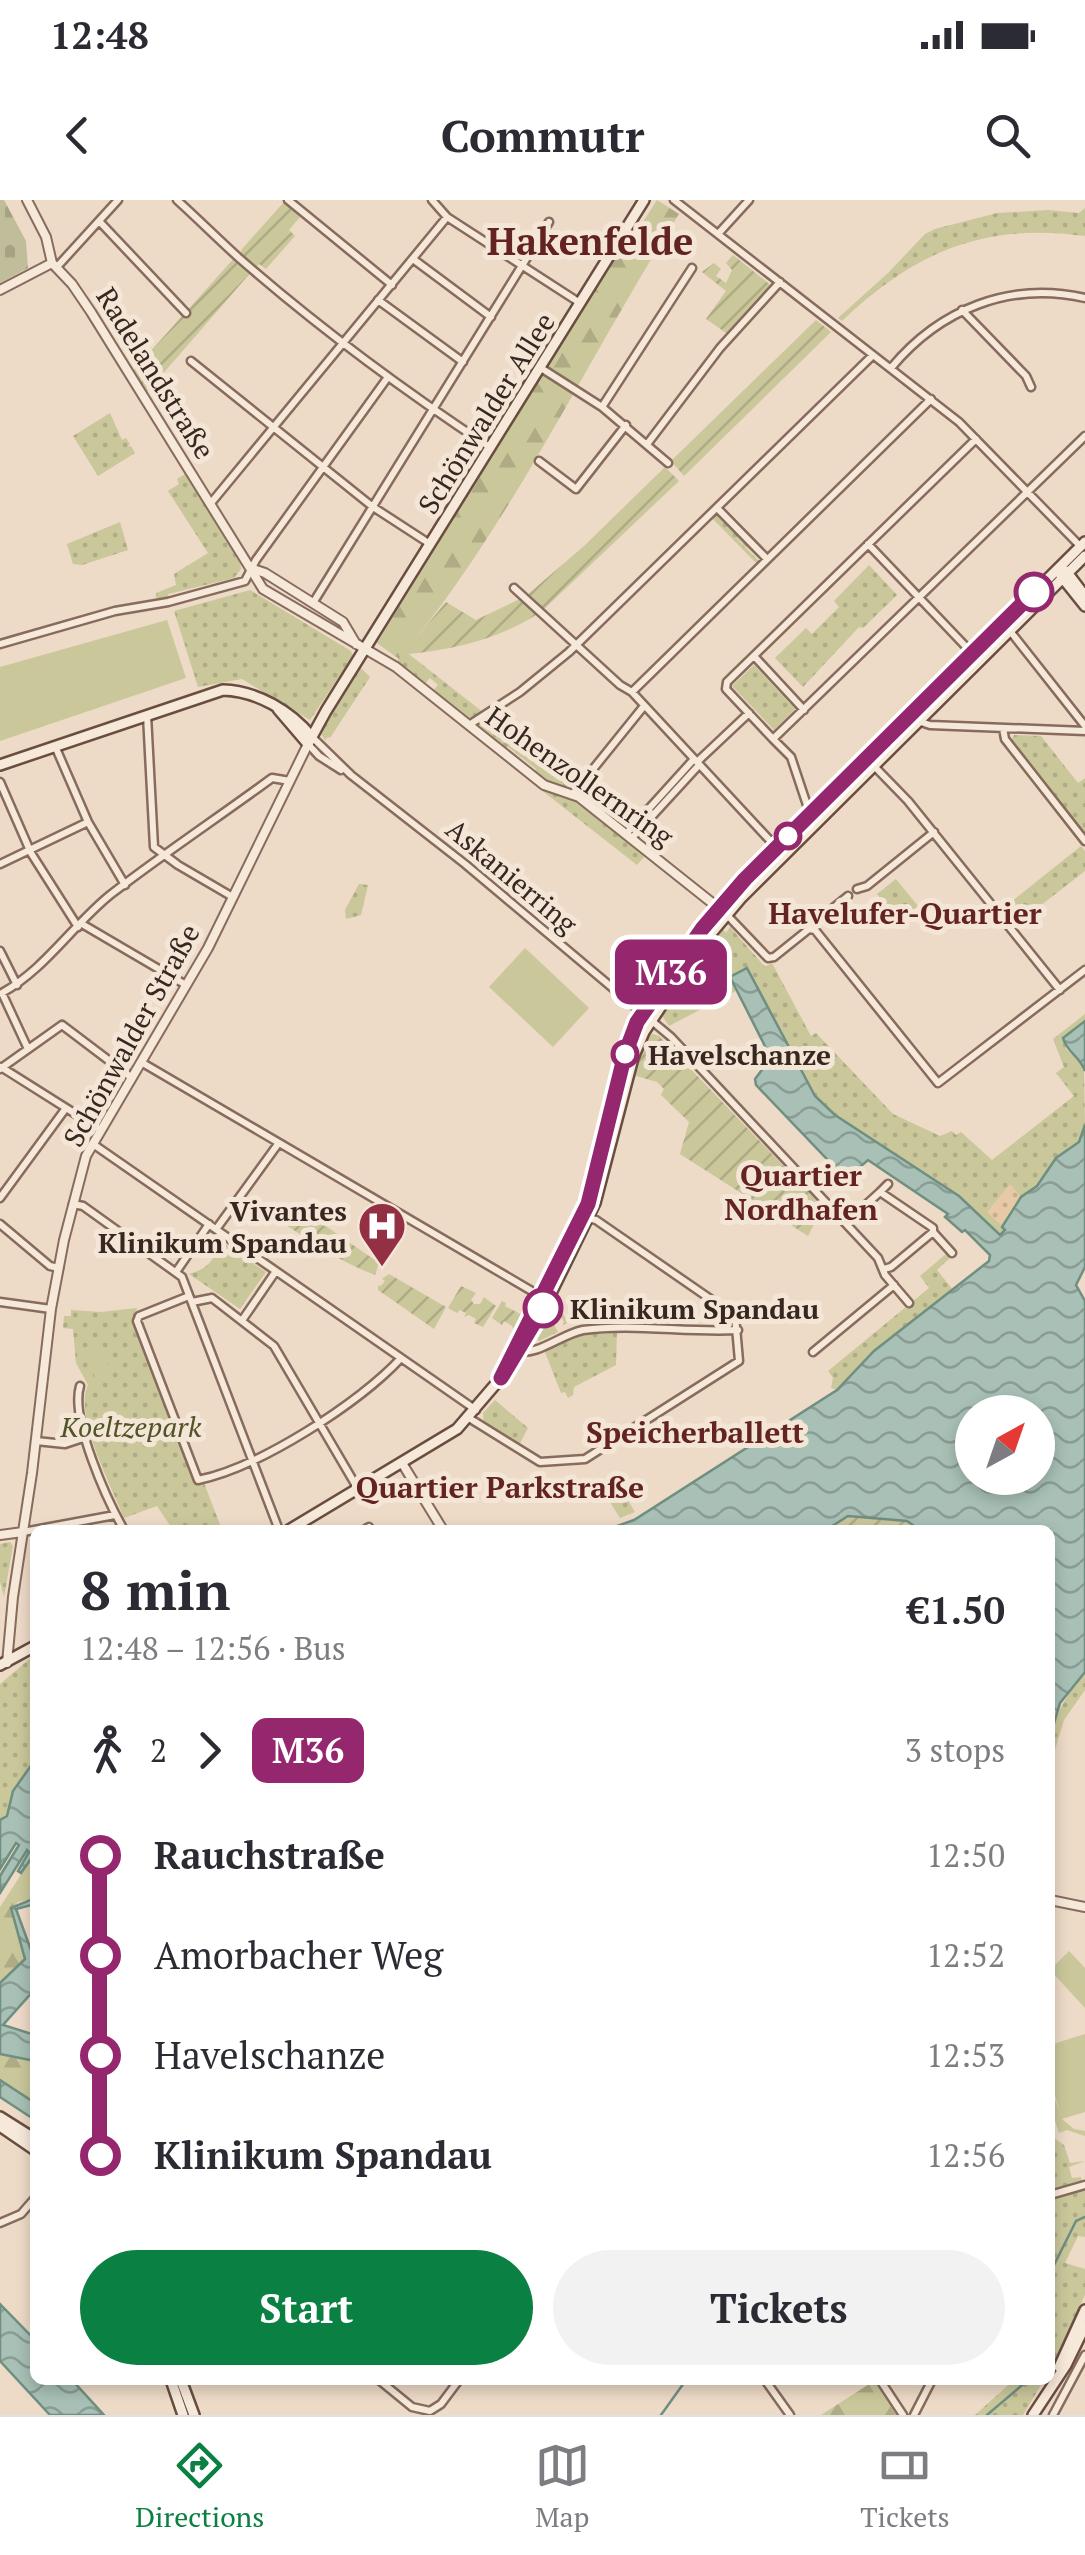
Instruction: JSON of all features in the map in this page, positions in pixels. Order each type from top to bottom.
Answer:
[{"type":"main road","name":"Schönwalder Allee","points":[[310,740],[644,200]]},
{"type":"main road","points":[[722,911],[1010,631],[1084,548]]},
{"type":"main road","points":[[1062,572],[1085,596]]},
{"type":"main road","points":[[1062,572],[1085,606]]},
{"type":"main road","points":[[308,1525],[358,1489],[458,1429],[501,1378],[600,1188],[646,1016],[722,911],[776,847],[970,652],[1062,572]]},
{"type":"main road","name":"Askanierring","points":[[0,765],[222,690],[247,693],[278,709],[299,722],[310,740]]},
{"type":"main road","points":[[0,1674],[4,1664],[30,1649]]},
{"type":"main road","points":[[0,2116],[30,2135]]},
{"type":"main road","points":[[0,2126],[30,2147]]},
{"type":"main road","points":[[1055,2375],[1085,2310]]},
{"type":"main road","points":[[1055,2378],[1085,2326]]},
{"type":"main road","points":[[173,2385],[183,2415]]},
{"type":"main road","points":[[183,2385],[194,2415]]},
{"type":"main road","points":[[1033,2415],[1050,2385]]},
{"type":"street","name":"Radelandstraße","points":[[27,200],[46,236],[54,266],[72,284],[253,569]]},
{"type":"street","points":[[0,290],[54,266],[118,200]]},
{"type":"street","points":[[177,200],[237,256],[343,343],[491,448]]},
{"type":"street","points":[[288,200],[392,284]]},
{"type":"street","points":[[432,200],[447,217],[581,304]]},
{"type":"street","points":[[674,200],[931,399],[1084,548]]},
{"type":"street","points":[[718,234],[749,200]]},
{"type":"street","points":[[211,503],[447,217]]},
{"type":"street","points":[[99,221],[186,312]]},
{"type":"street","points":[[313,603],[549,222]]},
{"type":"street","points":[[413,260],[490,317]]},
{"type":"street","points":[[602,406],[692,268]]},
{"type":"street","points":[[648,443],[720,348],[780,282]]},
{"type":"street","points":[[891,368],[924,334],[962,310],[995,298],[1024,292],[1085,298]]},
{"type":"street","points":[[378,300],[463,362]]},
{"type":"street","points":[[962,310],[1026,376],[1031,387]]},
{"type":"street","points":[[469,725],[538,678],[576,645],[873,355]]},
{"type":"street","points":[[191,361],[373,507],[431,545]]},
{"type":"street","points":[[541,368],[602,406],[668,463]]},
{"type":"street","points":[[0,644],[245,580],[388,377]]},
{"type":"street","points":[[632,692],[931,399]]},
{"type":"street","points":[[539,461],[576,489],[626,425]]},
{"type":"street","points":[[774,739],[1085,436]]},
{"type":"street","points":[[813,811],[807,805],[790,757],[725,686],[976,439]]},
{"type":"street","points":[[717,508],[767,559]]},
{"type":"street","points":[[868,544],[970,652]]},
{"type":"street","name":"Hohenzollernring","points":[[253,569],[343,622],[356,644]]},
{"type":"street","name":"Hohenzollernring","points":[[253,569],[263,589],[396,667],[544,785],[573,794],[722,911]]},
{"type":"street","points":[[514,588],[632,692],[776,847]]},
{"type":"street","points":[[1010,631],[1085,728]]},
{"type":"street","points":[[754,656],[804,710]]},
{"type":"street","points":[[573,794],[644,706]]},
{"type":"street","points":[[629,836],[697,762],[749,713]]},
{"type":"street","points":[[910,713],[923,725],[1085,728]]},
{"type":"street","points":[[147,714],[154,847],[231,896]]},
{"type":"street","points":[[1004,728],[1005,739],[1085,841]]},
{"type":"street","name":"Askanierring","points":[[310,740],[646,1016]]},
{"type":"street","name":"Schönwalder Straße","points":[[4,1664],[51,1309],[86,1157],[186,985],[310,740]]},
{"type":"street","points":[[56,746],[88,822],[125,885]]},
{"type":"street","points":[[874,766],[934,832],[1060,990]]},
{"type":"street","points":[[28,1049],[2,993],[16,985],[108,897],[272,778],[290,782]]},
{"type":"street","points":[[0,782],[47,882],[80,925],[186,985]]},
{"type":"street","points":[[0,864],[88,822]]},
{"type":"street","points":[[857,890],[934,832]]},
{"type":"street","points":[[722,911],[768,958],[812,928],[848,896]]},
{"type":"street","points":[[812,928],[938,1083],[1085,970]]},
{"type":"street","points":[[0,951],[16,985]]},
{"type":"street","points":[[646,1016],[671,1037],[878,1258],[909,1304]]},
{"type":"street","points":[[101,1130],[0,1068],[62,1025],[132,1078]]},
{"type":"street","points":[[141,1062],[544,1298]]},
{"type":"street","points":[[0,1198],[66,1108]]},
{"type":"street","points":[[93,1144],[401,1358],[543,1463],[585,1458],[741,1358],[734,1316],[586,1217]]},
{"type":"street","points":[[176,1272],[278,1144]]},
{"type":"street","points":[[846,1223],[888,1184]]},
{"type":"street","points":[[880,1192],[934,1232],[952,1253]]},
{"type":"street","points":[[73,1204],[84,1207],[182,1277],[277,1525]]},
{"type":"street","points":[[0,1224],[50,1266],[59,1268]]},
{"type":"street","points":[[884,1269],[934,1232]]},
{"type":"street","points":[[242,1320],[276,1271]]},
{"type":"street","points":[[813,1352],[894,1285]]},
{"type":"street","points":[[358,1489],[320,1423],[274,1346],[242,1320],[210,1297],[139,1316],[137,1321],[196,1478],[202,1480],[254,1461],[320,1423],[401,1358]]},
{"type":"street","points":[[0,1302],[51,1309]]},
{"type":"street","points":[[516,1350],[527,1353],[566,1335],[600,1328],[738,1330]]},
{"type":"street","points":[[80,1386],[80,1414],[86,1437],[121,1525]]},
{"type":"street","points":[[36,1440],[65,1444],[86,1437]]},
{"type":"street","points":[[402,1463],[439,1525]]},
{"type":"street","points":[[64,1525],[116,1516]]},
{"type":"street","points":[[0,1535],[30,1531]]},
{"type":"street","points":[[1055,1901],[1085,1907]]},
{"type":"street","points":[[1055,2193],[1085,2185]]},
{"type":"street","points":[[0,2223],[21,2214],[30,2204]]},
{"type":"street","points":[[1052,2415],[1085,2354]]},
{"type":"street","points":[[385,2385],[412,2407],[430,2410],[441,2404],[455,2385]]},
{"type":"street","points":[[769,2385],[790,2415]]},
{"type":"street","points":[[883,2385],[903,2415]]},
{"type":"street","points":[[914,2415],[929,2385]]},
{"type":"green space","points":[[0,200],[4,200],[26,241],[28,268],[0,283]]},
{"type":"green space","points":[[657,200],[679,214],[512,498],[440,607],[399,659],[377,643],[624,241],[629,244]]},
{"type":"green space","points":[[284,202],[300,217],[289,230],[295,236],[266,269],[259,264],[256,267],[240,254],[242,249]]},
{"type":"green space","points":[[1085,208],[1085,236],[1015,234],[953,247],[896,277],[842,321],[838,318],[925,234],[935,229],[997,213],[1079,213]]},
{"type":"green space","points":[[733,255],[773,287],[729,335],[706,319],[726,291],[702,272],[714,263],[721,269],[716,276],[726,283],[732,270],[726,263]]},
{"type":"green space","points":[[235,257],[252,271],[147,392],[133,371]]},
{"type":"green space","points":[[816,320],[831,332],[684,476],[671,461]]},
{"type":"green space","points":[[110,413],[122,440],[126,438],[130,444],[127,447],[131,446],[135,453],[98,476],[73,436]]},
{"type":"green space","points":[[665,467],[679,481],[542,611],[526,596],[584,546]]},
{"type":"green space","points":[[185,474],[240,561],[241,569],[234,578],[168,594],[169,599],[157,601],[156,593],[176,585],[174,574],[208,553],[168,491]]},
{"type":"green space","points":[[717,514],[762,561],[732,534],[760,562],[757,564],[712,518]]},
{"type":"green space","points":[[120,522],[128,550],[82,565],[73,564],[67,544]]},
{"type":"green space","points":[[869,565],[897,595],[863,628],[859,627],[803,687],[775,658],[806,628],[812,634],[839,607],[834,601]]},
{"type":"green space","points":[[250,590],[351,651],[353,656],[310,720],[242,679],[198,687],[174,611]]},
{"type":"green space","points":[[522,598],[539,613],[508,630],[444,649],[409,654],[405,651],[446,602],[476,620]]},
{"type":"green space","points":[[167,620],[186,678],[0,741],[0,667]]},
{"type":"green space","points":[[405,651],[484,713],[466,719],[432,692],[438,685],[430,678],[423,686],[398,667],[398,658]]},
{"type":"green space","points":[[754,665],[795,709],[774,730],[732,686]]},
{"type":"green space","points":[[359,666],[370,677],[325,740],[321,726]]},
{"type":"green space","points":[[488,716],[576,785],[566,790],[545,782],[534,773],[536,769],[476,727],[476,722],[479,724]]},
{"type":"green space","points":[[1014,735],[1041,736],[1078,783],[1085,778],[1085,835],[1011,741]]},
{"type":"green space","points":[[540,789],[580,803],[646,855],[637,865]]},
{"type":"green space","points":[[1081,846],[1085,851],[1085,871],[1014,926],[1001,910]]},
{"type":"green space","points":[[896,879],[918,906],[898,922],[877,894]]},
{"type":"green space","points":[[359,884],[368,885],[361,915],[346,919],[345,910]]},
{"type":"green space","points":[[730,927],[765,967],[772,963],[811,1036],[816,1033],[893,1114],[940,1136],[961,1132],[992,1160],[1074,1096],[1056,1073],[1064,1067],[1053,1039],[1085,1014],[1085,1021],[1064,1038],[1066,1049],[1084,1067],[1085,1125],[1079,1142],[1055,1159],[1037,1186],[1021,1197],[1000,1235],[947,1187],[835,1115],[815,1096],[748,968],[730,977],[736,991],[669,1026],[661,1014],[723,929],[726,933]]},
{"type":"green space","points":[[525,948],[589,1008],[553,1047],[489,987]]},
{"type":"green space","points":[[649,1033],[659,1036],[823,1207],[808,1236],[680,1154],[689,1122],[661,1095],[664,1089],[657,1082],[633,1075]]},
{"type":"green space","points":[[297,1206],[379,1263],[375,1275],[286,1225],[285,1219]]},
{"type":"green space","points":[[215,1237],[266,1272],[240,1309],[189,1274],[211,1261]]},
{"type":"green space","points":[[946,1254],[950,1258],[937,1270],[954,1291],[874,1351],[837,1390],[831,1388],[833,1378],[828,1371],[929,1288],[920,1276]]},
{"type":"green space","points":[[389,1274],[446,1307],[434,1329],[378,1290]]},
{"type":"green space","points":[[461,1286],[476,1293],[471,1300],[474,1304],[480,1304],[484,1297],[496,1306],[483,1327],[469,1315],[464,1317],[466,1313],[448,1308]]},
{"type":"green space","points":[[502,1301],[522,1315],[514,1331],[504,1321],[502,1325],[492,1318]]},
{"type":"green space","points":[[551,1306],[559,1309],[568,1322],[563,1325],[556,1308],[552,1308],[548,1316],[557,1320],[553,1323],[558,1332],[539,1341],[535,1336]]},
{"type":"green space","name":"Koeltzepark","points":[[137,1308],[134,1326],[196,1485],[204,1483],[220,1525],[170,1525],[157,1506],[124,1518],[90,1432],[85,1398],[88,1385],[76,1363],[73,1329],[63,1328],[64,1316],[71,1316],[71,1310]]},
{"type":"green space","points":[[617,1331],[616,1365],[574,1387],[568,1398],[565,1392],[561,1393],[543,1347],[573,1334]]},
{"type":"green space","points":[[96,1349],[103,1352],[110,1374],[95,1379],[89,1356]]},
{"type":"green space","points":[[495,1400],[528,1428],[519,1445],[484,1423],[483,1413]]},
{"type":"green space","points":[[622,1490],[635,1512],[620,1518],[608,1499]]},
{"type":"green space","points":[[847,1516],[907,1521],[913,1525],[834,1525]]},
{"type":"green space","points":[[10,1542],[13,1546],[4,1597],[0,1544]]},
{"type":"green space","points":[[30,1659],[30,1767],[13,1791],[7,1816],[0,1820],[0,1684]]},
{"type":"green space","points":[[1085,1672],[1085,1690],[1064,1720],[1055,1750],[1055,1726]]},
{"type":"green space","points":[[30,1861],[30,1899],[18,1902],[11,1910],[25,1959],[0,1983],[0,1907]]},
{"type":"green space","points":[[1069,1951],[1085,1968],[1085,2008],[1055,1975],[1055,1965]]},
{"type":"green space","points":[[1085,2034],[1085,2112],[1062,2119],[1074,2129],[1085,2131],[1085,2136],[1067,2130],[1059,2133],[1055,2121],[1055,2099],[1061,2116],[1055,2096],[1055,2043]]},
{"type":"green space","points":[[0,2054],[30,2060],[30,2100],[0,2080]]},
{"type":"green space","points":[[1055,2139],[1064,2145],[1070,2163],[1085,2161],[1069,2167],[1072,2178],[1081,2177],[1082,2181],[1055,2189]]},
{"type":"green space","points":[[1085,2191],[1085,2237],[1078,2236],[1065,2263],[1085,2269],[1085,2295],[1055,2359],[1055,2199]]},
{"type":"green space","points":[[868,2385],[877,2385],[896,2415],[821,2415]]},
{"type":"green space","points":[[1008,2385],[1041,2385],[1023,2415],[975,2415]]},
{"type":"sand","points":[[1010,1184],[1021,1197],[1001,1225],[987,1212]]},
{"type":"water","points":[[747,968],[815,1096],[835,1115],[959,1196],[1000,1235],[1021,1197],[1037,1186],[1056,1158],[1079,1142],[1085,1125],[1085,1267],[1076,1285],[1085,1301],[1085,1672],[1060,1703],[1055,1720],[1055,1525],[913,1525],[907,1521],[848,1516],[834,1525],[620,1525],[634,1520],[837,1390],[874,1351],[989,1261],[990,1255],[945,1217],[948,1214],[868,1160],[846,1179],[756,1085],[755,1079],[771,1058],[730,977]]},
{"type":"water","points":[[1085,1021],[1085,1071],[1063,1038]]},
{"type":"water","points":[[30,1767],[30,1860],[21,1873],[18,1871],[27,1850],[0,1893],[0,1876],[19,1845],[16,1843],[0,1869],[0,1820],[7,1816],[13,1791]]},
{"type":"water","points":[[30,1900],[30,1905],[16,1909],[30,1948],[30,1995],[3,2025],[30,2033],[30,2060],[0,2054],[0,1983],[25,1959],[11,1908]]},
{"type":"water","points":[[0,2080],[30,2100],[30,2117],[0,2097]]},
{"type":"water","points":[[0,2304],[30,2335],[30,2385],[77,2385],[104,2415],[50,2415],[0,2361]]},
{"type":"waterway","points":[[1055,2263],[1076,2221],[1085,2217]]},
{"type":"waterway","points":[[661,2415],[682,2385]]},
{"type":"waterway","points":[[987,2415],[1022,2385]]},
{"type":"bus line","name":"M36","points":[[543,1308],[501,1378],[588,1204],[625,1054],[646,1005],[713,914],[745,879],[1034,592]]},
{"type":"place","name":"Havelschanze","points":[[625,1054]]},
{"type":"place","name":"Vivantes Klinikum Spandau","points":[[382,1268]]},
{"type":"place","name":"Klinikum Spandau","points":[[543,1308]]},
{"type":"district","name":"Hakenfelde","points":[[590,241]]},
{"type":"district","name":"Havelufer-Quartier","points":[[905,913]]},
{"type":"district","name":"Quartier Nordhafen","points":[[801,1192]]},
{"type":"district","name":"Speicherballett","points":[[695,1432]]},
{"type":"district","name":"Quartier Parkstraße","points":[[500,1487]]}]
